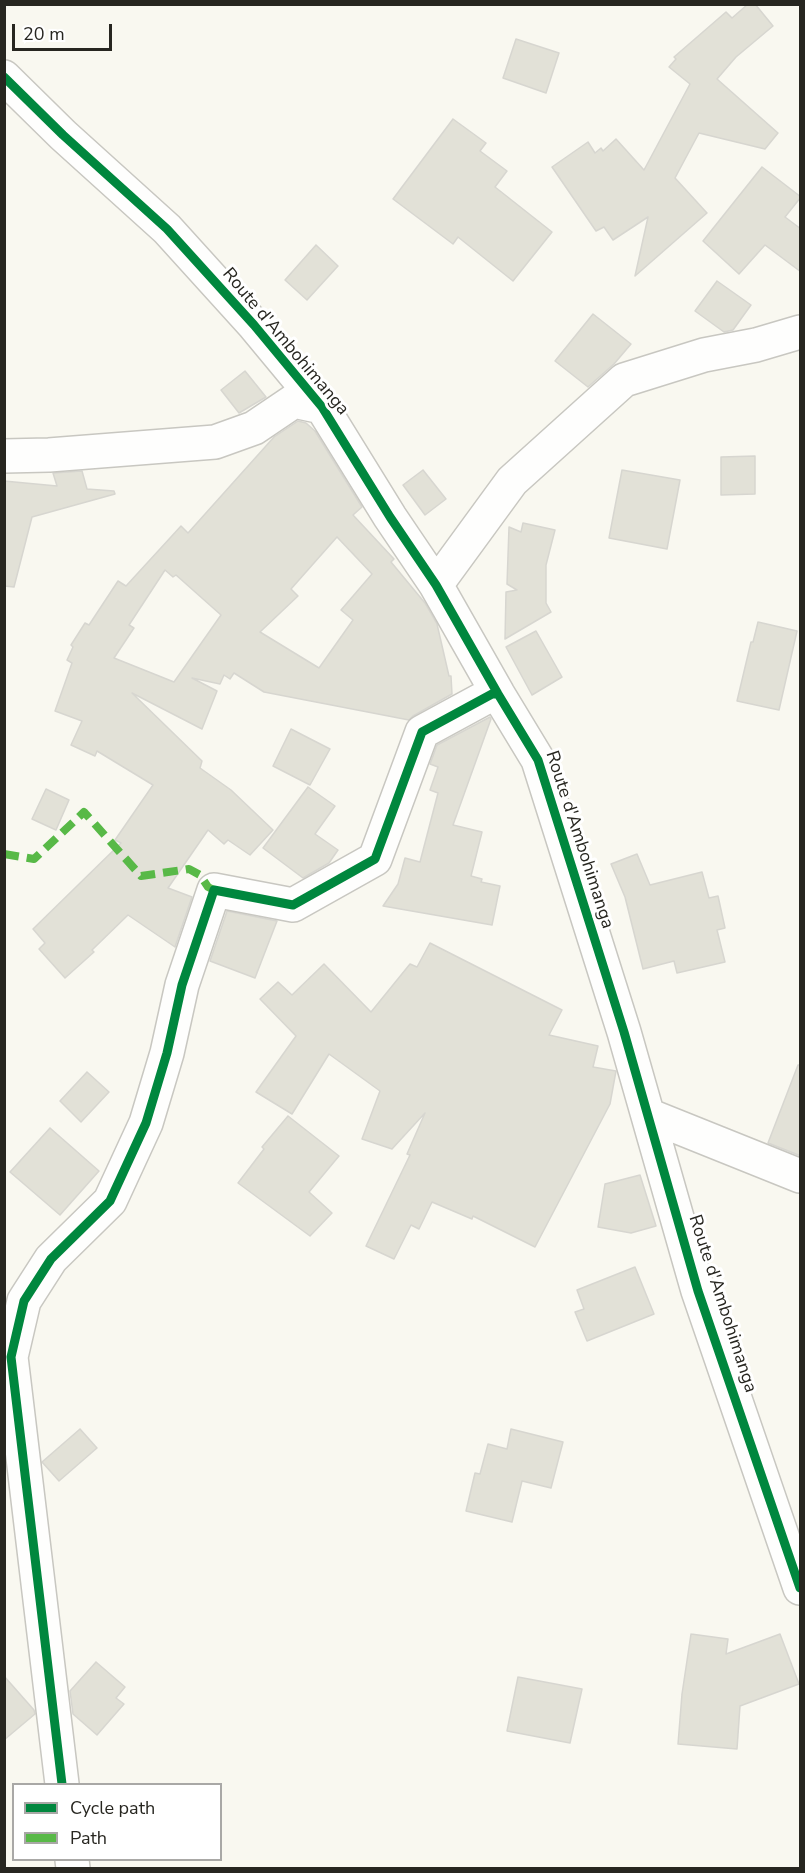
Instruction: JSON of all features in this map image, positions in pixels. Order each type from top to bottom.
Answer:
[{"type":"street","name":"Route d'Ambohimanga","points":[[4,78],[167,229],[254,325],[322,407],[390,517],[436,585],[538,760],[624,1032],[698,1291],[801,1588]]},
{"type":"street","points":[[436,585],[512,481],[624,380],[704,355],[756,345],[801,332]]},
{"type":"street","points":[[4,456],[49,455],[215,442],[254,428],[294,401],[322,407]]},
{"type":"street","points":[[62,1783],[11,1357],[24,1301],[51,1259],[110,1201],[146,1123],[167,1053],[182,985],[214,890],[293,905],[375,859],[422,732],[492,694],[498,694]]},
{"type":"street","points":[[648,1115],[801,1176]]},
{"type":"building","points":[[748,4],[755,4],[773,26],[736,57],[717,79],[778,133],[765,149],[699,133],[675,178],[707,213],[635,276],[648,217],[613,240],[604,227],[596,231],[552,167],[588,142],[595,153],[601,148],[603,151],[616,139],[644,170],[690,84],[669,67],[676,59],[674,57],[726,12],[732,18]]},
{"type":"building","points":[[516,39],[559,53],[546,93],[503,78]]},
{"type":"building","points":[[453,119],[486,143],[480,151],[507,171],[495,187],[552,232],[513,281],[458,237],[453,244],[393,199]]},
{"type":"building","points":[[762,167],[801,197],[785,217],[801,229],[801,272],[765,245],[739,274],[703,241]]},
{"type":"building","points":[[316,245],[338,266],[307,300],[285,280]]},
{"type":"building","points":[[717,281],[751,305],[733,330],[724,332],[695,311]]},
{"type":"building","points":[[593,314],[631,344],[614,364],[588,387],[555,361]]},
{"type":"building","points":[[245,371],[266,397],[239,413],[221,390]]},
{"type":"building","points":[[298,421],[306,423],[315,431],[362,507],[353,515],[394,559],[391,562],[425,603],[437,624],[449,676],[451,676],[452,694],[409,720],[264,692],[234,673],[230,679],[224,675],[220,684],[192,678],[217,691],[202,729],[132,693],[202,761],[200,768],[231,790],[273,830],[250,855],[228,840],[224,844],[208,830],[168,888],[192,897],[175,947],[128,915],[92,950],[94,952],[65,978],[39,949],[45,943],[33,929],[121,843],[115,840],[153,785],[97,751],[95,756],[71,745],[82,721],[55,711],[72,663],[67,660],[73,647],[71,645],[85,623],[89,625],[118,581],[126,586],[181,526],[188,533],[274,437]],"holes":[[[337,537],[372,574],[341,610],[353,620],[319,668],[260,632],[298,596],[291,589]],[[165,570],[173,577],[176,575],[221,615],[174,682],[114,658],[134,628],[129,625]]]},
{"type":"building","points":[[755,456],[755,494],[721,495],[721,457]]},
{"type":"building","points":[[423,470],[446,499],[425,515],[403,485]]},
{"type":"building","points":[[622,470],[680,480],[667,549],[609,538]]},
{"type":"building","points":[[82,471],[87,489],[114,491],[115,494],[32,517],[14,587],[4,586],[4,481],[57,486],[53,473]]},
{"type":"building","points":[[523,523],[555,530],[546,565],[546,603],[551,612],[505,639],[506,592],[517,590],[507,584],[509,527],[521,532]]},
{"type":"building","points":[[758,622],[797,631],[779,710],[737,701]]},
{"type":"building","points":[[536,631],[562,677],[532,695],[506,647]]},
{"type":"building","points":[[490,717],[453,825],[482,832],[471,876],[482,879],[481,882],[500,886],[492,925],[383,906],[398,884],[405,858],[420,862],[438,793],[430,790],[438,767],[430,764],[437,745]]},
{"type":"building","points":[[291,729],[330,749],[310,785],[273,766]]},
{"type":"building","points":[[308,787],[335,806],[315,834],[338,850],[329,863],[303,878],[263,848]]},
{"type":"building","points":[[46,789],[69,800],[56,830],[32,819]]},
{"type":"building","points":[[637,854],[650,885],[702,872],[709,898],[718,896],[725,928],[717,930],[725,962],[677,973],[674,961],[643,969],[625,897],[611,864]]},
{"type":"building","points":[[227,911],[277,921],[255,978],[210,961]]},
{"type":"building","points":[[430,943],[562,1010],[549,1035],[598,1046],[593,1067],[616,1071],[610,1104],[535,1247],[473,1216],[472,1219],[432,1202],[419,1229],[411,1225],[394,1259],[366,1246],[410,1155],[407,1154],[425,1113],[392,1149],[362,1139],[380,1091],[329,1054],[292,1114],[256,1092],[296,1036],[260,999],[278,982],[292,995],[324,964],[371,1012],[410,964],[417,967]]},
{"type":"building","points":[[798,1065],[801,1065],[801,1156],[768,1143]]},
{"type":"building","points":[[87,1072],[109,1092],[81,1122],[60,1101]]},
{"type":"building","points":[[288,1116],[339,1156],[309,1192],[332,1213],[310,1236],[238,1183],[264,1149],[262,1147]]},
{"type":"building","points":[[50,1128],[99,1171],[60,1215],[10,1172]]},
{"type":"building","points":[[640,1175],[656,1226],[631,1233],[598,1227],[605,1184]]},
{"type":"building","points":[[635,1267],[654,1314],[587,1341],[575,1312],[584,1309],[577,1290]]},
{"type":"building","points":[[80,1429],[97,1448],[59,1481],[42,1462]]},
{"type":"building","points":[[511,1429],[563,1442],[551,1488],[522,1481],[512,1522],[466,1511],[475,1473],[480,1474],[488,1444],[507,1449]]},
{"type":"building","points":[[691,1634],[728,1639],[726,1654],[780,1634],[799,1684],[740,1706],[737,1749],[678,1744],[682,1694]]},
{"type":"building","points":[[96,1662],[125,1687],[116,1698],[124,1704],[97,1735],[73,1714],[70,1691]]},
{"type":"building","points":[[4,1676],[35,1714],[4,1740]]},
{"type":"building","points":[[518,1677],[582,1689],[570,1743],[507,1731]]},
{"type":"marked path","points":[[4,854],[34,859],[84,812],[141,876],[189,869],[200,875],[208,887],[214,890]]},
{"type":"cycle path","points":[[4,77],[63,135],[167,229],[254,325],[322,407],[390,517],[436,585],[538,760],[624,1032],[698,1291],[800,1588]]},
{"type":"cycle path","points":[[62,1783],[11,1357],[24,1301],[51,1259],[110,1201],[146,1123],[167,1053],[182,985],[214,890],[293,905],[375,859],[422,732],[492,694],[498,694]]}]
